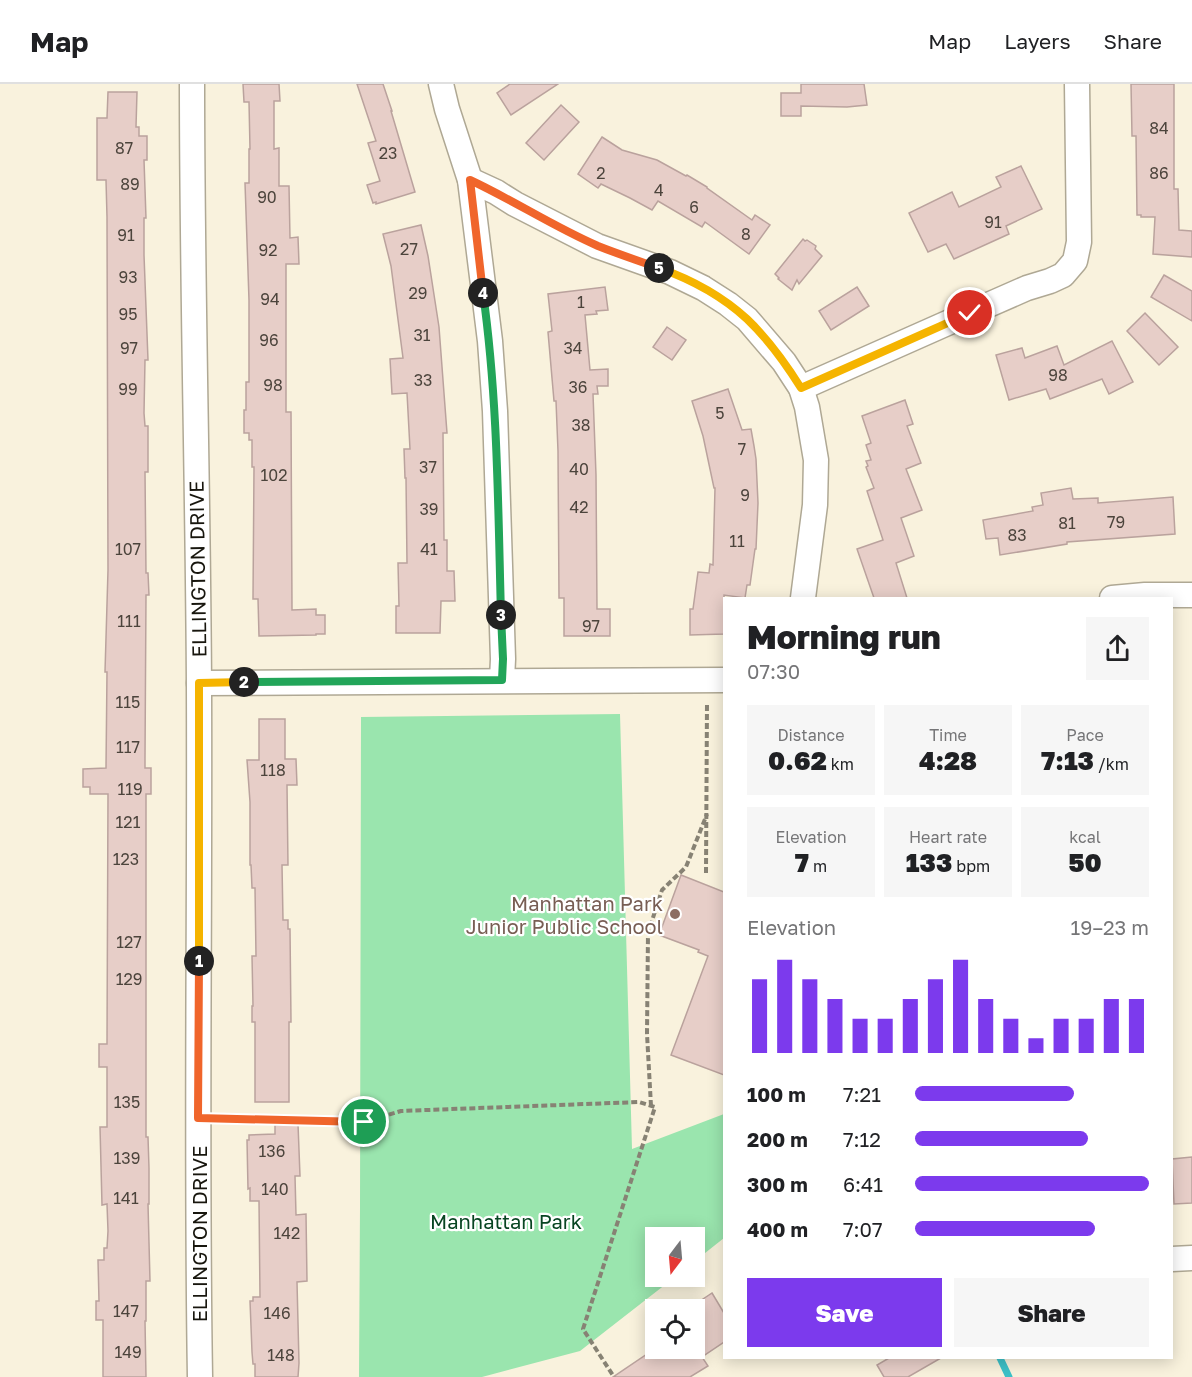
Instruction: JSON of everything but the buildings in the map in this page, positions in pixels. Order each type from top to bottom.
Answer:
[{"type":"street","name":"ELLINGTON DRIVE","points":[[192,84],[199,683],[198,1253],[200,1377]]},
{"type":"street","points":[[441,84],[470,180],[490,342],[495,411],[502,680]]},
{"type":"street","points":[[801,388],[979,308],[1063,275],[1075,261],[1079,242],[1077,84]]},
{"type":"street","points":[[470,180],[597,246],[670,272],[703,288],[747,319],[784,362],[801,388],[807,407],[816,460],[815,505],[803,597]]},
{"type":"street","points":[[1123,597],[1192,595]]},
{"type":"street","points":[[199,683],[716,680]]},
{"type":"street","points":[[1173,1259],[1192,1258]]},
{"type":"path","points":[[706,873],[707,814],[716,680]]},
{"type":"path","points":[[651,1106],[647,1034],[648,933],[662,890],[686,867],[707,814]]},
{"type":"path","points":[[198,1118],[364,1122],[401,1111],[639,1102],[655,1107],[583,1329],[614,1377]]},
{"type":"green space","name":"Manhattan Park","points":[[620,714],[632,1149],[723,1114],[723,1239],[705,1253],[705,1227],[645,1227],[645,1287],[662,1287],[580,1351],[482,1377],[359,1377],[361,717]]},
{"type":"waterway","points":[[1000,1359],[1009,1377]]},
{"type":"place","name":"Manhattan Park Junior Public School","points":[[675,914]]},
{"type":"route","points":[[364,1122],[198,1118],[199,683],[502,680],[495,411],[490,342],[470,180],[597,246],[670,272],[703,288],[747,319],[784,362],[801,388],[970,313]]}]
